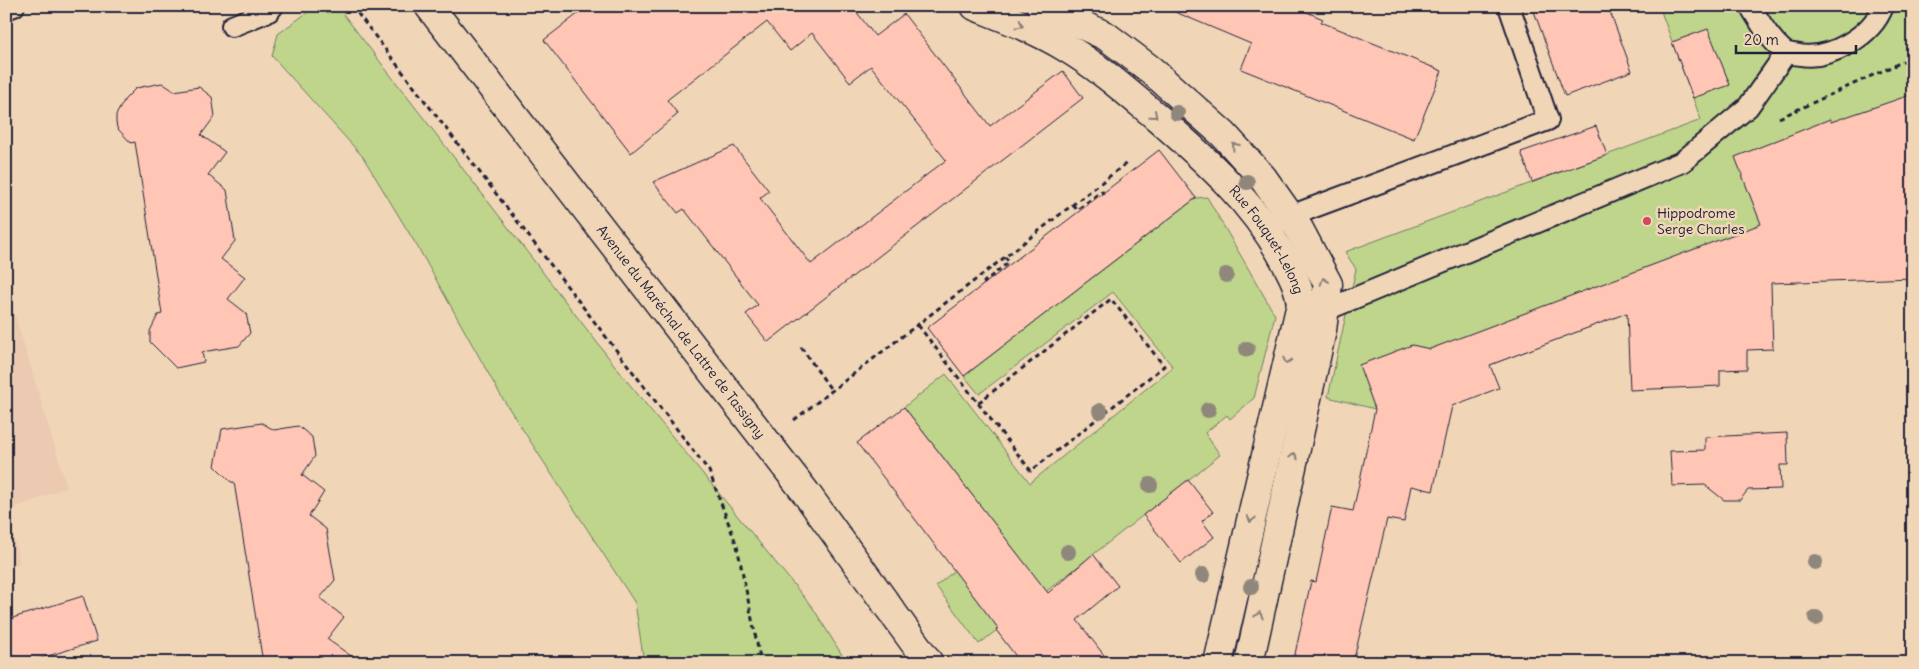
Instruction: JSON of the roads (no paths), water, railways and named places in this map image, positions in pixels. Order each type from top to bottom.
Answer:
[{"type":"street","name":"Avenue du Maréchal de Lattre de Tassigny","points":[[429,6],[766,442],[858,563],[929,663]]},
{"type":"street","name":"Rue Fouquet-Lelong","points":[[975,6],[1064,46],[1102,71],[1236,190],[1279,223],[1299,229],[1328,284],[1320,339],[1249,663]]},
{"type":"street","name":"Rue Fouquet-Lelong","points":[[1040,6],[1106,36],[1162,79],[1223,134],[1263,178],[1299,288],[1301,304],[1218,663]]},
{"type":"lane","points":[[6,9],[14,6]]},
{"type":"lane","points":[[232,26],[269,11],[273,6]]},
{"type":"lane","points":[[1279,223],[1548,120],[1509,6]]},
{"type":"lane","points":[[1750,6],[1766,31],[1786,53],[1813,57],[1839,50],[1867,29],[1883,6]]},
{"type":"lane","points":[[1296,323],[1682,162],[1748,107],[1786,53]]},
{"type":"place","name":"Hippodrome Serge Charles","points":[[1647,221]]}]
